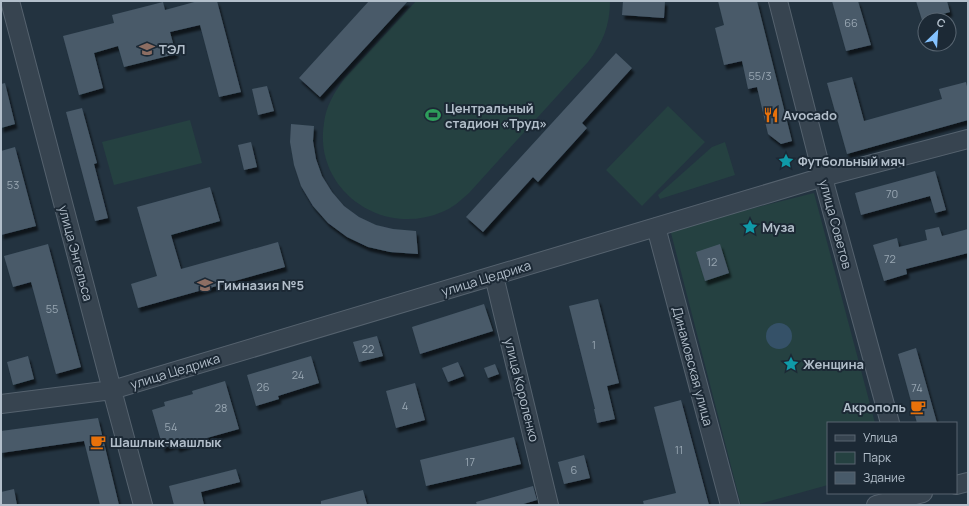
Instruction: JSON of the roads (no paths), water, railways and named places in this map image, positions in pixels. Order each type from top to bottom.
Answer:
[{"type":"street","name":"улица Энгельса","points":[[10,1],[143,505]]},
{"type":"street","name":"улица Советов","points":[[778,1],[823,177],[890,422]]},
{"type":"street","name":"улица Цедрика","points":[[1,404],[112,390],[823,177],[968,139]]},
{"type":"street","name":"Динамовская улица","points":[[656,227],[730,505]]},
{"type":"street","name":"улица Короленко","points":[[494,276],[549,505]]},
{"type":"street","points":[[957,485],[968,482]]},
{"type":"street","points":[[876,505],[914,494]]},
{"type":"water","points":[[779,323],[788,327],[792,336],[788,345],[779,349],[770,345],[766,336],[770,327]]},
{"type":"place","name":"ТЭЛ","points":[[147,49]]},
{"type":"place","name":"Центральный стадион «Труд»","points":[[433,115]]},
{"type":"place","name":"Avocado","points":[[771,115]]},
{"type":"place","name":"Футбольный мяч","points":[[786,161]]},
{"type":"place","name":"Муза","points":[[750,227]]},
{"type":"place","name":"Гимназия №5","points":[[205,285]]},
{"type":"place","name":"Женщина","points":[[791,364]]},
{"type":"place","name":"Акрополь","points":[[918,407]]},
{"type":"place","name":"Шашлык-машлык","points":[[98,442]]}]
